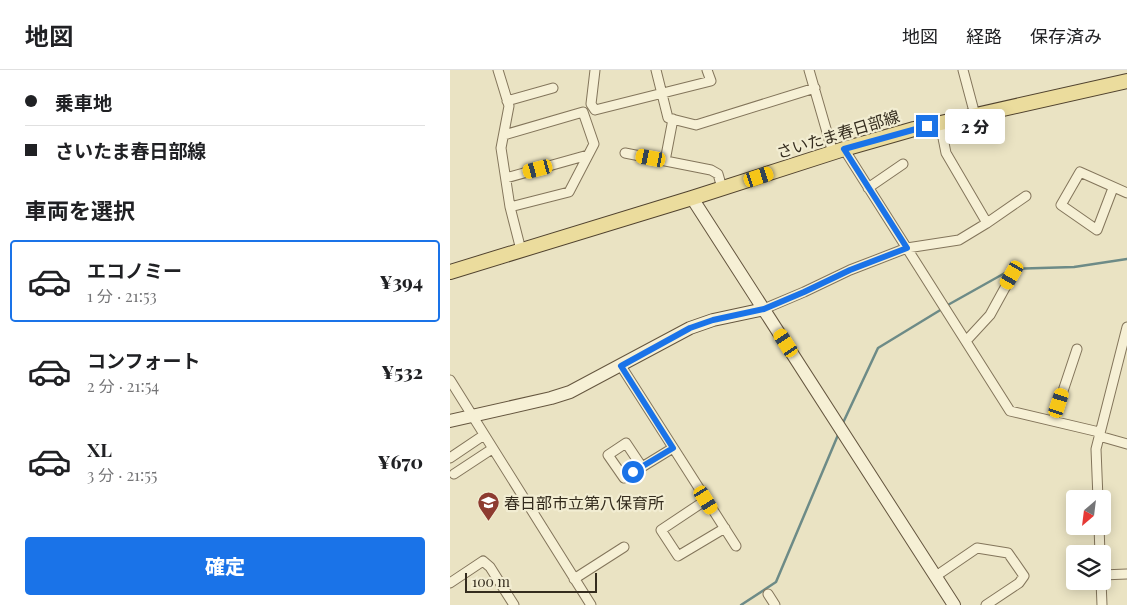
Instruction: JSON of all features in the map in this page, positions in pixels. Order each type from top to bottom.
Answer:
[{"type":"main road","name":"さいたま春日部線","points":[[450,272],[838,151],[940,123],[1127,81]]},
{"type":"street","points":[[498,70],[509,106],[501,148],[510,206],[521,250]]},
{"type":"street","points":[[595,70],[591,104],[595,110],[711,81],[707,70]]},
{"type":"street","points":[[656,70],[668,118],[696,125],[815,88]]},
{"type":"street","points":[[810,70],[838,151],[868,188],[1010,411],[1053,421],[1127,444]]},
{"type":"street","points":[[963,70],[975,115]]},
{"type":"street","points":[[507,101],[553,88]]},
{"type":"street","points":[[504,135],[583,112],[594,144],[569,192],[510,206]]},
{"type":"street","points":[[664,161],[673,119]]},
{"type":"street","points":[[940,123],[946,153],[987,223]]},
{"type":"street","points":[[625,153],[711,170],[718,174],[722,188]]},
{"type":"street","points":[[506,178],[588,155]]},
{"type":"street","points":[[868,188],[903,164]]},
{"type":"street","points":[[1113,188],[1097,230],[1061,204],[1080,172],[1127,194]]},
{"type":"street","points":[[450,421],[570,392],[690,328],[713,320],[764,309],[850,270],[907,248],[958,240],[1026,196]]},
{"type":"street","points":[[692,198],[954,605]]},
{"type":"street","points":[[966,341],[990,315],[1012,275]]},
{"type":"street","points":[[1098,490],[1096,449],[1099,434],[1123,361],[1127,326]]},
{"type":"street","points":[[1053,421],[1077,349]]},
{"type":"street","points":[[621,366],[736,546]]},
{"type":"street","points":[[450,380],[591,605]]},
{"type":"street","points":[[450,458],[484,435]]},
{"type":"street","points":[[454,474],[492,448]]},
{"type":"street","points":[[642,467],[673,448]]},
{"type":"street","points":[[706,500],[661,530],[678,556],[725,528]]},
{"type":"street","points":[[574,579],[624,546]]},
{"type":"street","points":[[936,576],[977,548],[1008,553],[1024,576],[1019,584],[986,605]]},
{"type":"street","points":[[450,583],[483,561],[490,567],[514,605]]},
{"type":"street","points":[[1111,575],[1127,574]]},
{"type":"street","points":[[1101,590],[1102,605]]},
{"type":"street","points":[[768,594],[775,605]]},
{"type":"waterway","points":[[946,306],[1012,269],[1074,267],[1127,259]]},
{"type":"waterway","points":[[842,425],[878,348],[942,309]]},
{"type":"waterway","points":[[741,605],[776,582],[838,435]]},
{"type":"place","name":"春日部市立第八保育所","points":[[488,522]]},
{"type":"route","points":[[633,472],[673,448],[621,366],[690,328],[713,320],[764,309],[850,270],[907,248],[844,149],[927,126]]}]
